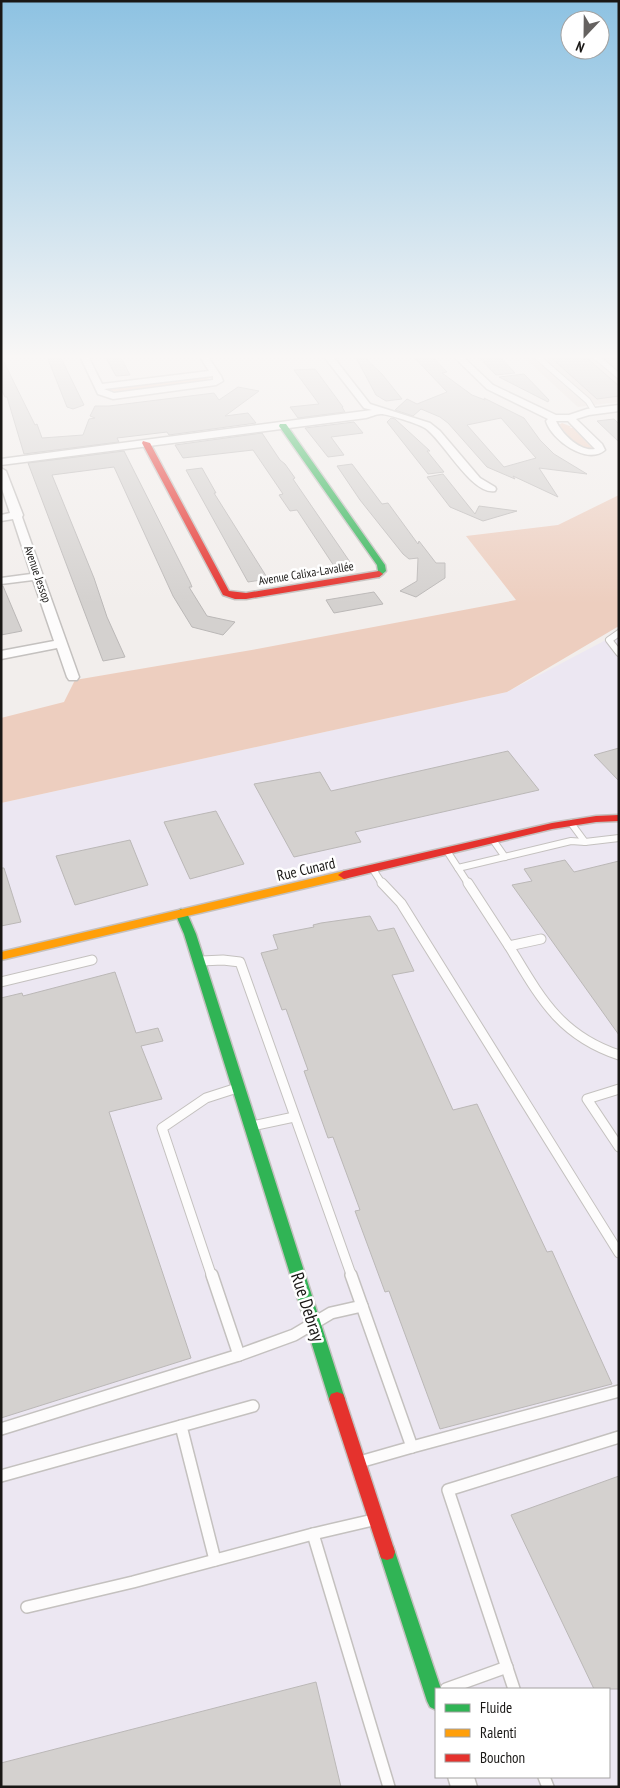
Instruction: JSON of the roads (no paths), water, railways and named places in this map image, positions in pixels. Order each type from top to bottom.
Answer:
[{"type":"street","points":[[1,462],[191,437]]},
{"type":"street","name":"Avenue Calixa-Lavallée","points":[[146,443],[226,593],[235,596],[246,596],[379,574],[382,565],[291,437]]},
{"type":"street","points":[[441,437],[476,480],[491,489]]},
{"type":"street","points":[[565,437],[577,449],[588,453],[600,450],[599,446],[590,437]]},
{"type":"street","name":"Avenue Jessop","points":[[1,471],[18,515],[73,677]]},
{"type":"street","points":[[1,518],[18,515]]},
{"type":"street","points":[[1,581],[39,576]]},
{"type":"street","points":[[1,654],[62,643]]},
{"type":"street","name":"Rue Cunard","points":[[1,956],[493,840],[571,823],[619,818]]},
{"type":"street","name":"Rue Debray","points":[[181,913],[199,962],[313,1324],[377,1519],[436,1688]]},
{"type":"lane","points":[[619,633],[609,640],[619,653]]},
{"type":"lane","points":[[571,823],[585,842]]},
{"type":"lane","points":[[458,868],[571,842],[619,838]]},
{"type":"lane","points":[[493,840],[505,857]]},
{"type":"lane","points":[[447,851],[548,1008],[558,1020],[580,1038],[599,1048],[619,1055]]},
{"type":"lane","points":[[372,868],[384,886],[401,903],[619,1253]]},
{"type":"lane","points":[[509,946],[541,939]]},
{"type":"lane","points":[[1,982],[92,960]]},
{"type":"lane","points":[[199,962],[214,960],[240,962],[412,1447]]},
{"type":"lane","points":[[238,1087],[212,1094],[162,1128],[239,1355]]},
{"type":"lane","points":[[619,1090],[587,1099],[619,1147]]},
{"type":"lane","points":[[250,1126],[294,1116]]},
{"type":"lane","points":[[1,1429],[239,1355],[294,1335],[331,1313],[362,1306]]},
{"type":"lane","points":[[359,1463],[619,1391]]},
{"type":"lane","points":[[1,1476],[253,1406]]},
{"type":"lane","points":[[181,1426],[215,1560]]},
{"type":"lane","points":[[514,1688],[448,1490],[619,1437]]},
{"type":"lane","points":[[27,1608],[377,1519]]},
{"type":"lane","points":[[313,1534],[389,1787]]},
{"type":"lane","points":[[453,1688],[507,1667]]}]
